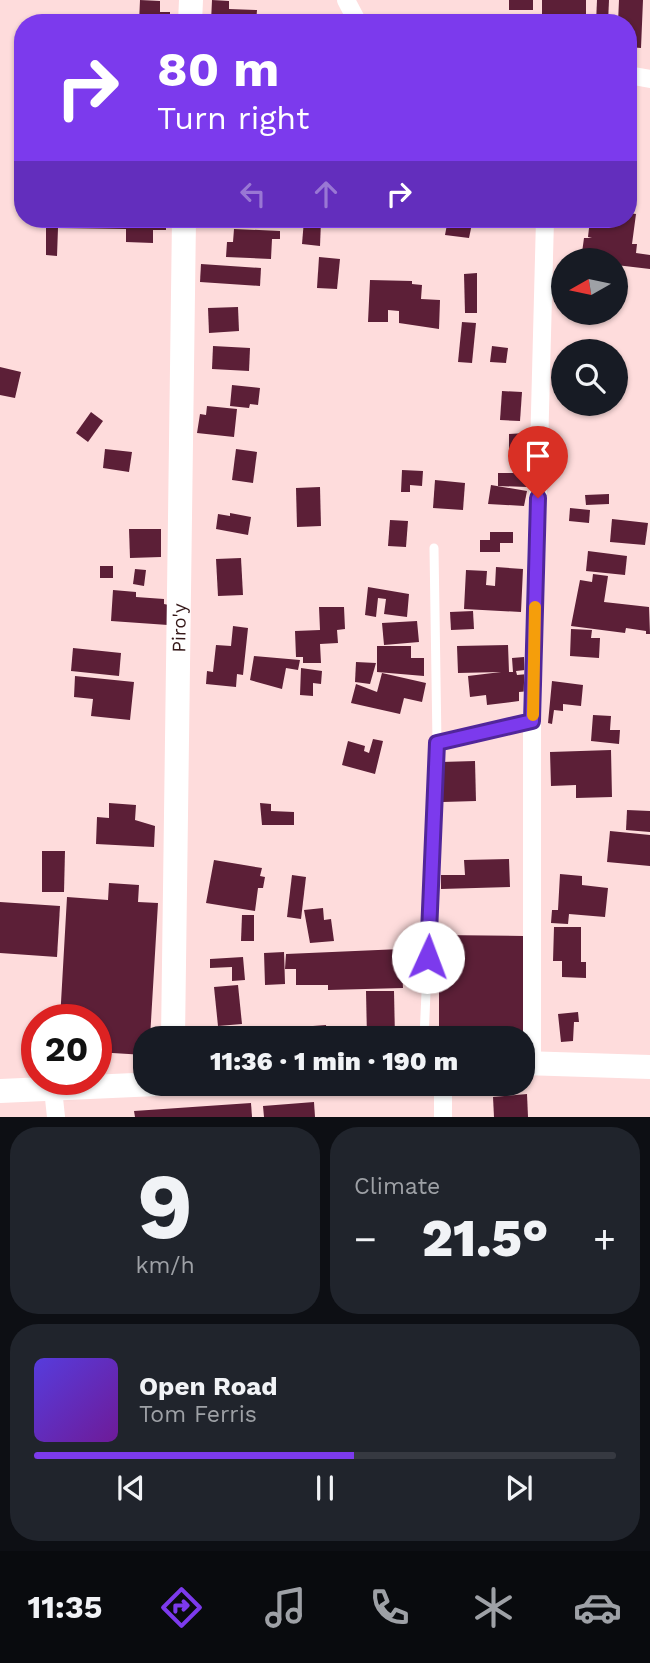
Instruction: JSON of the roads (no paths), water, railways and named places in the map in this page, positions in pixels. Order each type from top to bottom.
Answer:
[{"type":"main road","name":"Piro'y","points":[[173,1026],[184,228]]},
{"type":"main road","points":[[535,1063],[650,1067]]},
{"type":"main road","points":[[112,1087],[133,1086]]},
{"type":"main road","points":[[0,1091],[21,1090]]},
{"type":"street","points":[[528,1026],[532,721],[545,228]]},
{"type":"street","points":[[54,1095],[56,1117]]},
{"type":"street","points":[[443,1096],[443,1117]]},
{"type":"lane","points":[[425,1026],[437,743],[435,548]]},
{"type":"lane","points":[[437,743],[532,721]]}]
